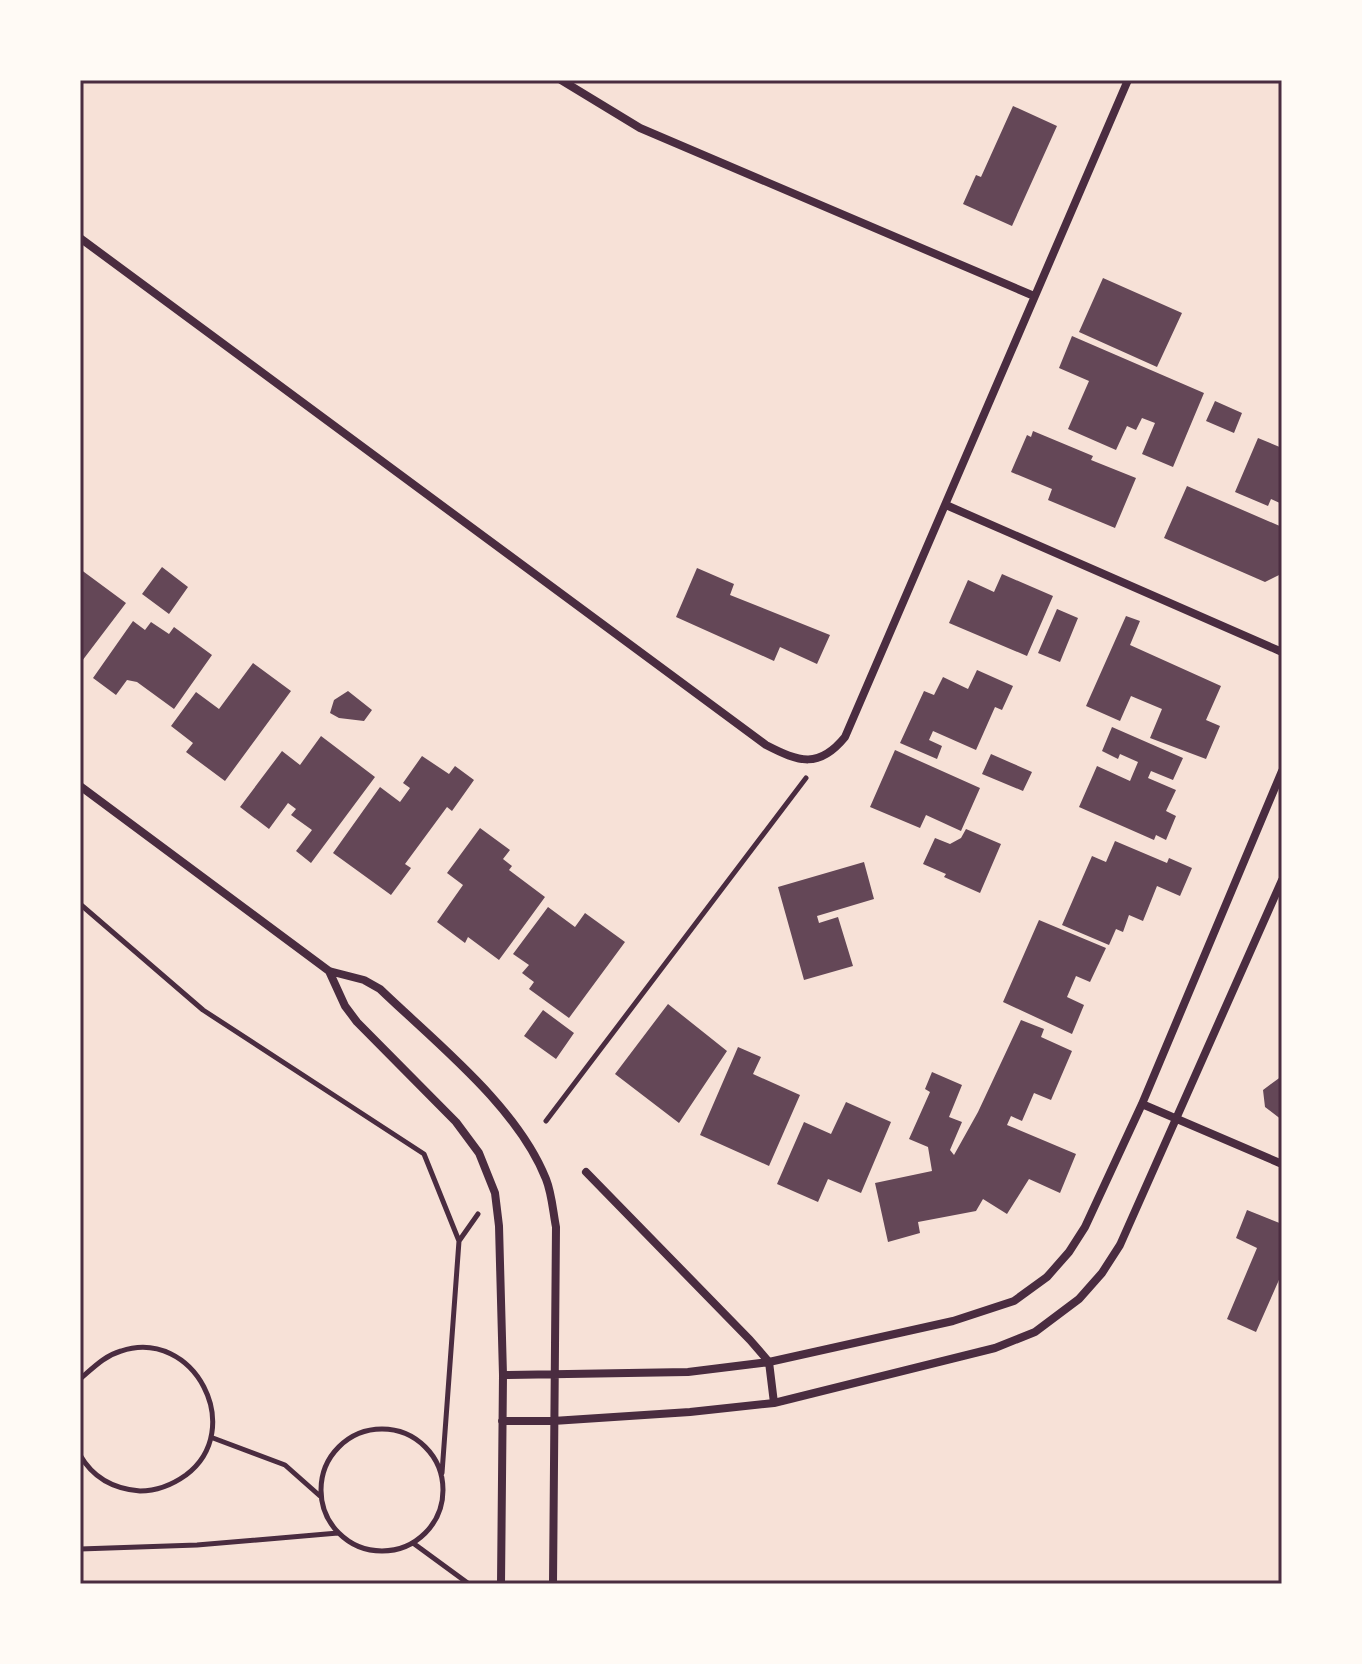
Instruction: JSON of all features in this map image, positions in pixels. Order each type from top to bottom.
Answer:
[{"type":"street","points":[[561,80],[640,128],[1034,296]]},
{"type":"street","points":[[80,238],[766,745],[790,757],[820,759],[834,751],[845,737],[1128,80]]},
{"type":"street","points":[[946,505],[1282,652]]},
{"type":"street","points":[[503,1375],[688,1372],[769,1362],[953,1321],[1014,1301],[1047,1277],[1085,1227],[1142,1104],[1282,771]]},
{"type":"street","points":[[80,786],[329,971],[364,980],[380,989],[495,1100],[530,1146],[547,1182],[556,1227],[553,1584]]},
{"type":"street","points":[[502,1421],[553,1421],[690,1412],[774,1403],[995,1348],[1035,1332],[1079,1299],[1102,1273],[1120,1245],[1282,880]]},
{"type":"street","points":[[329,971],[345,1006],[357,1022],[456,1122],[479,1153],[495,1193],[499,1226],[503,1375],[501,1584]]},
{"type":"street","points":[[1142,1104],[1282,1164]]},
{"type":"street","points":[[586,1172],[769,1362],[774,1403]]},
{"type":"path","points":[[546,1121],[820,759]]},
{"type":"path","points":[[80,904],[203,1010],[424,1154],[459,1241],[443,1493],[439,1513],[429,1530],[413,1543],[394,1550],[374,1551],[355,1545],[338,1533],[326,1516],[321,1497],[322,1476],[329,1457],[343,1442],[361,1431],[381,1427],[401,1431],[419,1440],[433,1454],[442,1473]]},
{"type":"path","points":[[459,1241],[479,1214]]},
{"type":"path","points":[[80,1379],[101,1360],[122,1350],[145,1348],[168,1353],[187,1365],[202,1382],[211,1403],[213,1438],[193,1470],[173,1484],[150,1491],[126,1490],[104,1481],[80,1455]]},
{"type":"path","points":[[213,1438],[285,1465],[321,1497]]},
{"type":"path","points":[[80,1549],[197,1545],[338,1533]]},
{"type":"path","points":[[413,1543],[469,1584]]},
{"type":"building","points":[[1013,106],[1057,126],[1012,226],[963,204],[976,175],[981,177]]},
{"type":"building","points":[[1103,278],[1182,313],[1157,367],[1079,332]]},
{"type":"building","points":[[1072,336],[1204,393],[1173,467],[1142,454],[1155,423],[1142,418],[1136,430],[1127,426],[1116,450],[1068,429],[1089,381],[1059,368]]},
{"type":"building","points":[[1215,401],[1242,413],[1234,433],[1206,421]]},
{"type":"building","points":[[1033,431],[1136,478],[1115,528],[1048,500],[1052,489],[1011,472],[1027,435],[1031,437]]},
{"type":"building","points":[[1258,438],[1282,448],[1282,504],[1271,499],[1268,506],[1235,492]]},
{"type":"building","points":[[1187,486],[1282,527],[1282,567],[1279,575],[1265,582],[1164,538]]},
{"type":"building","points":[[162,567],[188,587],[169,614],[142,594]]},
{"type":"building","points":[[697,568],[734,584],[730,595],[830,635],[817,664],[780,647],[774,661],[676,617]]},
{"type":"building","points":[[80,569],[126,603],[82,661],[80,660]]},
{"type":"building","points":[[1002,574],[1053,596],[1027,656],[949,623],[968,580],[994,592]]},
{"type":"building","points":[[1057,609],[1078,618],[1060,662],[1038,653]]},
{"type":"building","points":[[1126,616],[1140,621],[1130,645],[1221,686],[1206,720],[1220,726],[1206,759],[1150,738],[1162,709],[1131,696],[1120,721],[1086,706]]},
{"type":"building","points":[[133,621],[145,630],[151,622],[169,634],[174,627],[212,655],[174,709],[137,682],[127,680],[116,695],[93,678]]},
{"type":"building","points":[[253,663],[291,691],[225,781],[186,752],[193,743],[171,726],[196,692],[219,709]]},
{"type":"building","points":[[977,670],[1013,686],[1002,710],[995,707],[976,750],[933,731],[929,740],[942,746],[937,759],[900,743],[924,691],[934,695],[943,677],[968,689]]},
{"type":"building","points":[[348,691],[372,710],[364,721],[339,718],[330,713],[334,700]]},
{"type":"building","points":[[1112,727],[1183,758],[1173,780],[1151,771],[1148,778],[1176,790],[1166,811],[1176,816],[1166,840],[1156,835],[1154,840],[1079,807],[1097,766],[1130,781],[1138,762],[1120,754],[1118,759],[1102,751]]},
{"type":"building","points":[[321,736],[375,777],[311,863],[296,851],[312,830],[291,815],[296,809],[288,803],[269,829],[240,807],[282,751],[300,765]]},
{"type":"building","points":[[895,750],[980,788],[961,831],[926,815],[920,828],[870,807]]},
{"type":"building","points":[[991,754],[1032,772],[1023,791],[982,774]]},
{"type":"building","points":[[422,756],[449,774],[455,766],[474,780],[452,811],[447,807],[405,864],[411,868],[391,895],[333,853],[380,787],[400,802],[410,788],[403,783]]},
{"type":"building","points":[[480,828],[510,850],[503,859],[512,866],[509,870],[545,897],[499,960],[468,937],[465,943],[437,922],[463,885],[447,873]]},
{"type":"building","points":[[966,829],[1001,844],[980,893],[923,864],[935,838],[950,844],[961,838]]},
{"type":"building","points":[[1115,841],[1167,863],[1169,858],[1192,868],[1180,896],[1157,886],[1143,921],[1129,915],[1123,932],[1116,929],[1109,945],[1062,925],[1092,856],[1106,862]]},
{"type":"building","points":[[864,862],[874,899],[817,916],[819,923],[838,917],[853,966],[804,980],[778,887]]},
{"type":"building","points":[[548,907],[575,927],[585,913],[625,942],[569,1018],[529,989],[534,982],[522,973],[529,965],[513,954]]},
{"type":"building","points":[[1039,920],[1106,948],[1090,982],[1076,976],[1067,997],[1084,1005],[1072,1034],[1003,1002]]},
{"type":"building","points":[[668,1004],[727,1051],[679,1123],[615,1074]]},
{"type":"building","points":[[543,1010],[574,1033],[556,1059],[524,1036]]},
{"type":"building","points":[[1021,1020],[1044,1029],[1041,1037],[1072,1051],[1051,1100],[1034,1093],[1022,1121],[1011,1116],[1007,1125],[1076,1154],[1060,1193],[1029,1179],[1007,1214],[983,1199],[976,1211],[918,1222],[920,1233],[888,1242],[875,1183],[932,1171],[928,1147],[909,1139],[930,1092],[925,1089],[932,1072],[962,1085],[949,1117],[962,1122],[950,1150],[954,1155]]},
{"type":"building","points":[[738,1047],[761,1057],[753,1074],[800,1095],[769,1166],[700,1135]]},
{"type":"building","points":[[1282,1076],[1282,1120],[1265,1107],[1263,1090]]},
{"type":"building","points":[[846,1102],[891,1122],[861,1193],[828,1179],[818,1202],[777,1184],[804,1122],[831,1134]]},
{"type":"building","points":[[1247,1210],[1282,1224],[1282,1273],[1256,1332],[1227,1319],[1257,1248],[1236,1238]]}]
